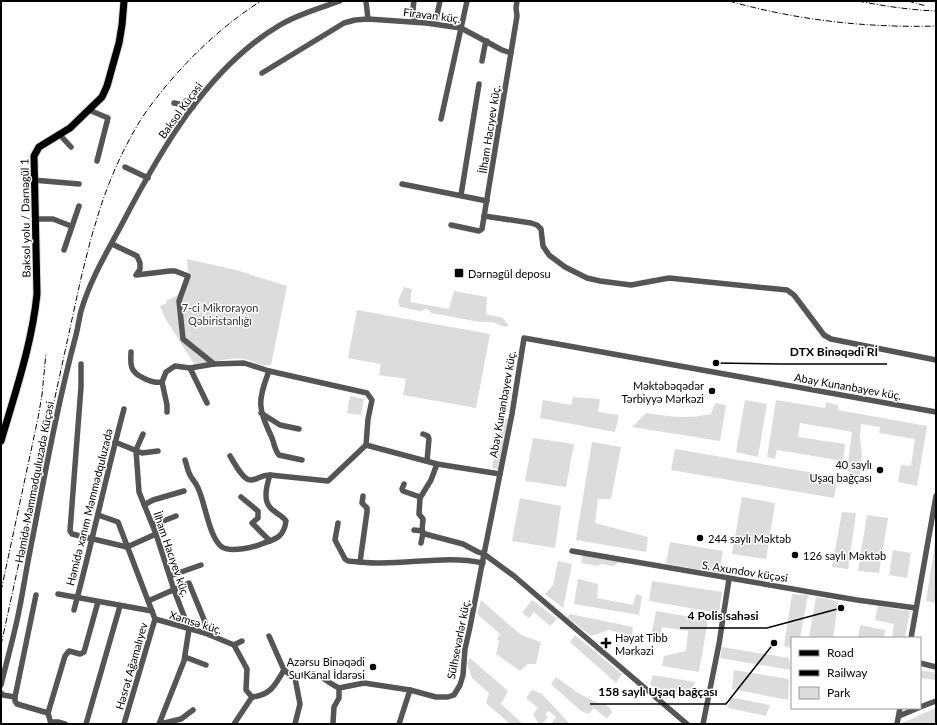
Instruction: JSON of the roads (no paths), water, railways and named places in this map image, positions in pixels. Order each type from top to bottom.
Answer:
[{"type":"main road","name":"Baksol yolu / Dərnəgül 1","points":[[1,441],[3,424],[30,338],[34,320],[37,294],[33,180],[34,156],[37,149],[78,122],[102,97],[107,86],[121,32],[124,1]]},
{"type":"street","name":"Baksol Küçəsi","points":[[91,284],[138,192],[176,131],[213,81],[238,56],[281,24],[308,12],[340,1]]},
{"type":"street","points":[[366,1],[368,19]]},
{"type":"street","points":[[414,1],[413,8],[415,22]]},
{"type":"street","points":[[436,24],[440,1]]},
{"type":"street","points":[[441,119],[467,1]]},
{"type":"street","name":"İlham Hacıyev küç.","points":[[451,225],[479,231],[482,229],[517,16],[517,1]]},
{"type":"street","name":"Firavan küç.","points":[[262,73],[344,23],[368,19],[436,24],[461,28],[511,54]]},
{"type":"street","points":[[482,62],[487,41]]},
{"type":"street","points":[[461,195],[479,84]]},
{"type":"street","points":[[174,103],[193,107]]},
{"type":"street","points":[[89,110],[108,118],[97,161]]},
{"type":"street","points":[[60,135],[71,146]]},
{"type":"street","points":[[125,167],[148,178]]},
{"type":"street","points":[[33,180],[79,184]]},
{"type":"street","points":[[402,184],[487,200]]},
{"type":"street","points":[[64,250],[78,206]]},
{"type":"street","points":[[484,216],[537,225],[541,229],[545,251],[565,267],[587,278],[631,285],[669,278],[787,290],[794,295],[824,335],[831,339],[936,360]]},
{"type":"street","points":[[35,220],[53,219],[71,226]]},
{"type":"street","points":[[112,244],[137,256],[140,263],[140,269],[136,275],[175,271],[188,276],[179,301],[183,339],[214,364]]},
{"type":"street","name":"Həmidə Məmmədquluzadə Küçəsi","points":[[1,685],[19,611],[65,376],[81,312],[91,284]]},
{"type":"street","name":"Abay Kunanbayev küç.","points":[[484,554],[512,414],[524,338],[936,412]]},
{"type":"street","points":[[131,352],[131,367],[133,370],[150,382],[162,382]]},
{"type":"street","points":[[166,412],[167,405],[162,382],[166,372],[175,366],[190,368],[214,364],[244,363],[268,371],[367,393],[372,400],[368,419],[366,445],[328,481],[270,475],[263,475],[251,480],[246,479],[241,474],[230,456]]},
{"type":"street","points":[[81,364],[81,387],[69,527],[70,531],[72,534],[128,547],[156,534]]},
{"type":"street","points":[[190,368],[207,403]]},
{"type":"street","points":[[268,371],[262,390],[260,406],[261,413],[277,453],[279,455],[302,460]]},
{"type":"street","name":"Həmidə xanım Məmmədquluzadə","points":[[74,610],[124,409]]},
{"type":"street","points":[[261,413],[280,425],[299,429]]},
{"type":"street","name":"İlham Hacıyev küç.","points":[[143,434],[136,450],[139,492],[156,534],[174,590],[189,629],[185,657],[160,724]]},
{"type":"street","points":[[423,434],[428,436],[429,439],[427,461]]},
{"type":"street","points":[[115,442],[142,453],[158,451]]},
{"type":"street","points":[[366,445],[437,464],[500,474]]},
{"type":"street","points":[[185,460],[189,473],[198,488],[209,524],[219,544],[224,548],[234,550],[270,542],[278,539],[283,533],[286,522],[283,517],[269,507],[266,497],[270,475]]},
{"type":"street","points":[[421,543],[423,519],[418,514],[420,497],[431,480],[437,464]]},
{"type":"street","points":[[404,484],[402,489],[403,492],[420,497]]},
{"type":"street","points":[[144,505],[153,500],[184,491]]},
{"type":"street","points":[[360,562],[367,512],[367,508],[362,503],[362,496]]},
{"type":"street","points":[[911,637],[936,496]]},
{"type":"street","points":[[241,497],[258,511],[258,518],[252,523],[270,542]]},
{"type":"street","name":"Həsrət Ağamalıyev","points":[[98,515],[118,522],[155,620],[124,724]]},
{"type":"street","points":[[153,526],[176,516]]},
{"type":"street","points":[[338,523],[335,540],[345,559],[348,561],[377,563],[469,560],[482,563]]},
{"type":"street","points":[[414,530],[463,544],[484,554],[514,576],[687,724]]},
{"type":"street","name":"S. Axundov küçəsi","points":[[572,552],[857,600],[916,608]]},
{"type":"street","name":"Sülhsevərlər küç.","points":[[410,690],[448,697],[454,695],[460,686],[463,675],[465,649],[484,554]]},
{"type":"street","points":[[170,576],[201,565]]},
{"type":"street","points":[[702,724],[719,644],[729,579]]},
{"type":"street","points":[[148,601],[189,583],[205,622],[205,633]]},
{"type":"street","points":[[58,594],[152,611]]},
{"type":"street","points":[[36,595],[15,697],[17,704],[48,713]]},
{"type":"street","points":[[65,724],[58,722],[51,723],[48,713],[67,653],[69,651],[80,654],[84,652],[98,602]]},
{"type":"street","points":[[86,724],[120,606]]},
{"type":"street","name":"Xəmsə küç.","points":[[155,620],[205,633],[234,645],[247,669],[246,690],[252,697]]},
{"type":"street","points":[[269,636],[284,670],[295,678],[300,704],[294,724]]},
{"type":"street","points":[[234,645],[242,641]]},
{"type":"street","points":[[185,657],[206,665]]},
{"type":"street","points":[[921,663],[936,667]]},
{"type":"street","points":[[234,724],[252,697],[266,694],[284,670]]},
{"type":"street","points":[[295,678],[303,674],[311,673],[318,675],[339,688],[364,683],[410,690],[399,724]]},
{"type":"street","points":[[332,723],[334,707],[339,698],[339,688]]},
{"type":"street","points":[[1,702],[2,694],[15,697]]},
{"type":"street","points":[[921,707],[936,701]]},
{"type":"street","points":[[897,724],[900,709]]},
{"type":"street","points":[[898,716],[916,709]]},
{"type":"street","points":[[160,724],[181,719],[194,710]]},
{"type":"railway","points":[[1,645],[81,278],[100,208],[111,179],[132,135],[160,93],[214,36],[261,1]]},
{"type":"railway","points":[[729,1],[754,8],[805,18],[884,26],[936,26]]},
{"type":"railway","points":[[858,1],[897,8],[936,11]]},
{"type":"railway","points":[[908,1],[926,6]]},
{"type":"railway","points":[[1,591],[38,418],[46,353]]},
{"type":"place","name":"Dərnəgül deposu","points":[[459,273]]},
{"type":"place","name":"DTX Binəqədi Rİ","points":[[716,363]]},
{"type":"place","name":"Məktəbəqədər Tərbiyyə Mərkəzi","points":[[712,391]]},
{"type":"place","name":"40 saylı Uşaq bağçası","points":[[880,470]]},
{"type":"place","name":"244 saylı Məktəb","points":[[700,538]]},
{"type":"place","name":"126 saylı Məktəb","points":[[795,555]]},
{"type":"place","name":"4 Polis sahəsi","points":[[841,608]]},
{"type":"place","name":"Həyat Tibb Mərkəzi","points":[[606,643]]},
{"type":"place","name":"158 saylı Uşaq bağçası","points":[[774,643]]},
{"type":"place","name":"Azərsu Binəqədi Su Kanal İdarəsi","points":[[373,667]]},
{"type":"park label","name":"7-ci Mikrorayon Qəbiristanlığı","points":[[220,313]]}]
